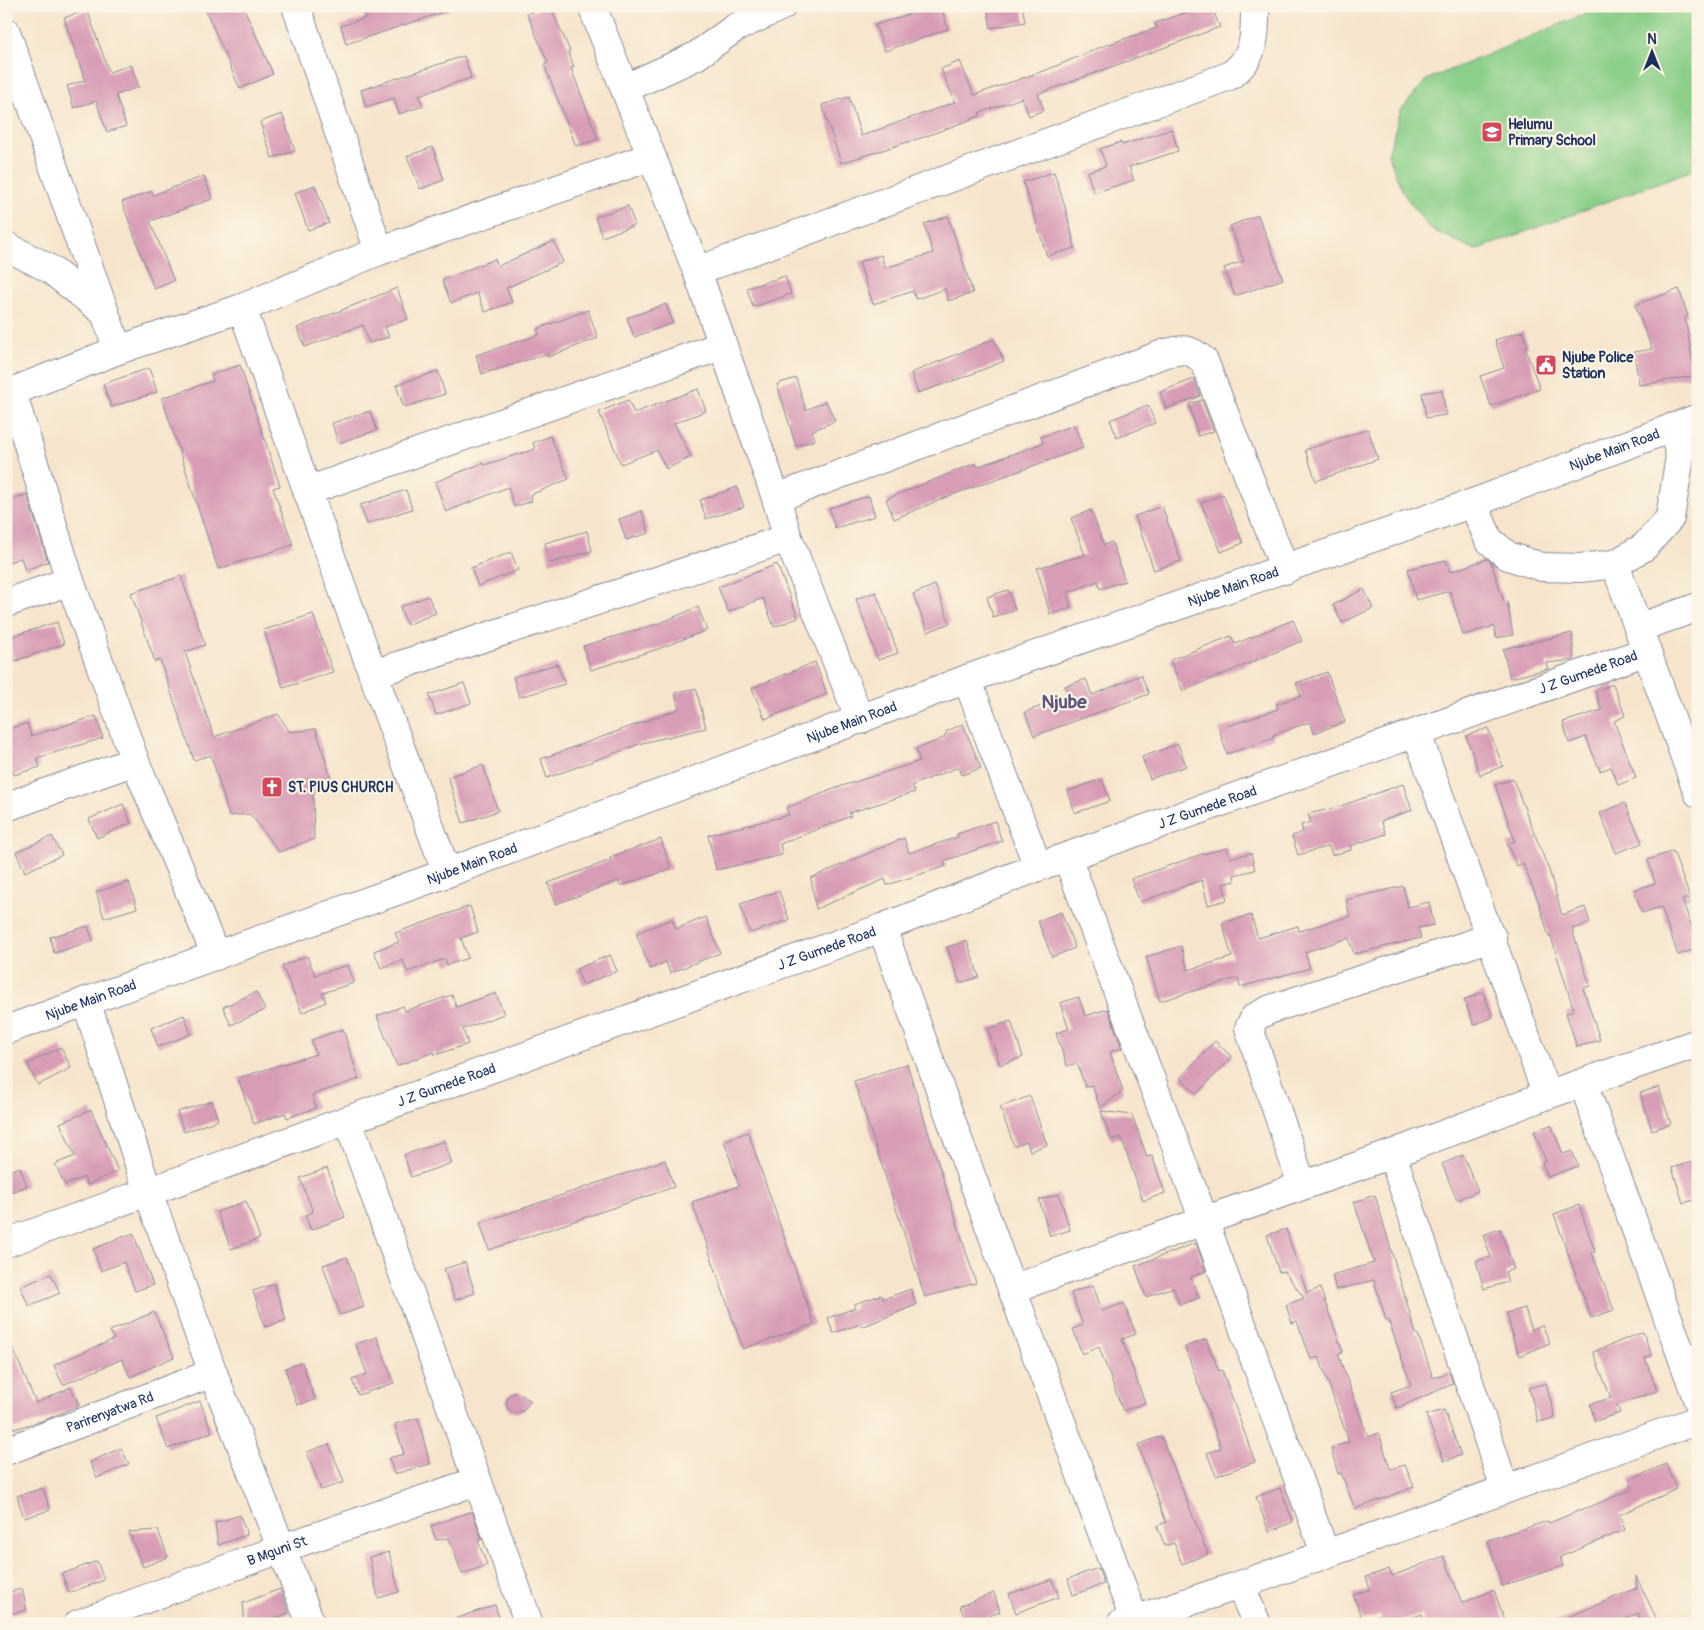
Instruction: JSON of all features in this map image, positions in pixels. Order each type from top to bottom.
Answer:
[{"type":"street","points":[[296,6],[379,251]]},
{"type":"street","points":[[592,6],[626,88],[650,157],[697,271],[776,498],[788,538],[860,720]]},
{"type":"street","points":[[626,88],[696,56],[735,28],[782,6]]},
{"type":"street","points":[[697,271],[1229,76],[1242,67],[1250,51],[1255,32],[1255,6]]},
{"type":"street","points":[[6,32],[118,350]]},
{"type":"street","points":[[216,956],[135,761],[70,581],[9,393],[118,350],[242,308],[379,251],[650,157]]},
{"type":"street","points":[[6,246],[50,268],[106,314]]},
{"type":"street","points":[[242,308],[373,674],[448,873]]},
{"type":"street","points":[[307,491],[722,346]]},
{"type":"street","points":[[776,498],[1163,354],[1182,349],[1193,351],[1204,361],[1285,570]]},
{"type":"street","points":[[1473,503],[1489,540],[1508,556],[1542,567],[1580,568],[1615,564],[1644,547],[1670,518],[1686,422]]},
{"type":"street","name":"Njube Main Road","points":[[6,1030],[448,873],[860,720],[967,678],[1285,570],[1473,503],[1686,422]]},
{"type":"street","points":[[373,674],[788,538]]},
{"type":"street","points":[[1615,564],[1698,793]]},
{"type":"street","points":[[6,603],[70,581]]},
{"type":"street","name":"J Z Gumede Road","points":[[6,1243],[882,928],[1038,867],[1417,734],[1642,640],[1698,607]]},
{"type":"street","points":[[967,678],[1038,867]]},
{"type":"street","points":[[1417,734],[1492,937],[1547,1095]]},
{"type":"street","points":[[6,807],[135,761]]},
{"type":"street","points":[[1067,857],[1204,1220],[1326,1553]]},
{"type":"street","points":[[882,928],[1012,1290],[1127,1621],[1240,1585],[1698,1420]]},
{"type":"street","points":[[1302,1185],[1249,1028],[1255,1017],[1271,1009],[1492,937]]},
{"type":"street","points":[[86,1001],[148,1192],[213,1373],[283,1548],[311,1624]]},
{"type":"street","points":[[1012,1290],[1392,1154],[1547,1095],[1698,1043]]},
{"type":"street","points":[[1583,1083],[1698,1401]]},
{"type":"street","points":[[348,1120],[529,1624]]},
{"type":"street","points":[[1392,1154],[1505,1489]]},
{"type":"street","name":"Parirenyatwa Rd","points":[[6,1451],[213,1373]]},
{"type":"street","name":"B Mguni St","points":[[78,1624],[283,1548],[477,1481]]},
{"type":"street","points":[[1240,1585],[1256,1624]]},
{"type":"green space","points":[[1604,6],[1698,6],[1698,168],[1476,250],[1430,229],[1403,193],[1388,154],[1401,110],[1426,80]]},
{"type":"building","points":[[204,6],[243,6],[273,74],[240,89]]},
{"type":"building","points":[[361,6],[449,6],[450,10],[346,44],[341,26],[365,18]]},
{"type":"building","points":[[550,6],[570,51],[568,51],[574,67],[571,68],[598,139],[576,146],[544,64],[548,63],[527,14]]},
{"type":"building","points":[[921,6],[941,6],[948,29],[885,51],[875,25],[922,10]]},
{"type":"building","points":[[987,6],[1022,6],[1025,22],[991,28]]},
{"type":"building","points":[[1192,6],[1211,6],[1220,27],[1038,94],[1044,110],[1029,116],[1022,98],[979,113],[980,116],[924,137],[841,163],[822,105],[849,97],[861,136],[955,102],[941,69],[960,61],[974,95],[1049,69],[1106,45],[1157,28],[1155,23],[1193,10]]},
{"type":"building","points":[[87,10],[109,72],[131,65],[139,87],[116,95],[126,126],[107,132],[96,101],[74,108],[67,86],[85,80],[64,18]]},
{"type":"building","points":[[464,56],[471,78],[419,95],[423,106],[399,114],[394,98],[366,107],[361,90]]},
{"type":"building","points":[[282,114],[295,151],[272,158],[260,122]]},
{"type":"building","points":[[1172,129],[1178,151],[1129,167],[1134,180],[1094,193],[1087,172],[1106,166],[1100,149],[1121,142],[1122,145]]},
{"type":"building","points":[[433,147],[444,180],[420,189],[407,156]]},
{"type":"building","points":[[1054,172],[1075,248],[1047,256],[1023,182]]},
{"type":"building","points":[[204,176],[212,199],[150,221],[174,281],[154,289],[122,202],[152,191],[153,195]]},
{"type":"building","points":[[315,185],[329,223],[308,230],[295,193]]},
{"type":"building","points":[[628,206],[635,225],[602,237],[595,217]]},
{"type":"building","points":[[1258,215],[1283,279],[1235,296],[1224,268],[1244,261],[1230,226]]},
{"type":"building","points":[[948,216],[973,293],[948,301],[945,289],[916,299],[913,291],[873,304],[859,262],[881,255],[885,268],[933,253],[924,224]]},
{"type":"building","points":[[554,241],[563,262],[506,288],[512,302],[485,312],[477,293],[451,303],[442,280],[495,259],[498,266]]},
{"type":"building","points":[[785,276],[791,294],[753,307],[747,288]]},
{"type":"building","points":[[397,288],[408,319],[385,327],[389,337],[369,343],[363,325],[305,347],[297,328]]},
{"type":"building","points":[[1679,289],[1688,316],[1685,317],[1695,376],[1639,385],[1634,352],[1652,349],[1635,305]]},
{"type":"building","points":[[666,304],[673,323],[634,337],[627,318]]},
{"type":"building","points":[[588,310],[598,338],[548,357],[547,354],[482,374],[476,355],[539,335],[537,329]]},
{"type":"building","points":[[1523,331],[1528,347],[1525,348],[1540,389],[1491,406],[1480,376],[1504,368],[1495,340]]},
{"type":"building","points":[[994,339],[1004,361],[918,393],[911,373]]},
{"type":"building","points":[[240,365],[280,486],[273,488],[293,545],[218,569],[162,398],[213,381],[211,375]]},
{"type":"building","points":[[149,368],[157,392],[111,407],[103,384]]},
{"type":"building","points":[[438,371],[445,394],[405,407],[396,385]]},
{"type":"building","points":[[796,378],[806,410],[826,401],[835,421],[812,431],[815,440],[796,446],[777,384]]},
{"type":"building","points":[[1194,379],[1200,396],[1166,409],[1160,392]]},
{"type":"building","points":[[698,389],[706,411],[674,423],[691,457],[666,469],[657,450],[621,464],[599,412],[628,400],[634,413]]},
{"type":"building","points":[[1442,390],[1446,415],[1426,418],[1422,393]]},
{"type":"building","points":[[1202,400],[1214,431],[1198,436],[1189,404]]},
{"type":"building","points":[[1148,405],[1155,423],[1117,438],[1110,420]]},
{"type":"building","points":[[370,411],[377,430],[338,443],[332,423]]},
{"type":"building","points":[[1074,425],[1083,448],[949,496],[894,519],[886,499],[976,463],[977,467],[1043,443],[1041,437]]},
{"type":"building","points":[[1368,429],[1378,459],[1316,481],[1305,450]]},
{"type":"building","points":[[550,436],[569,479],[530,495],[532,501],[514,507],[508,487],[446,512],[435,482],[483,463],[484,465],[535,449],[533,443]]},
{"type":"building","points":[[737,487],[744,507],[706,519],[700,500]]},
{"type":"building","points":[[406,490],[412,509],[367,524],[360,505]]},
{"type":"building","points":[[27,494],[48,562],[25,570],[21,558],[6,563],[6,511],[13,509],[10,500]]},
{"type":"building","points":[[1223,494],[1243,543],[1221,552],[1201,503]]},
{"type":"building","points":[[869,496],[875,516],[835,528],[829,508]]},
{"type":"building","points":[[1162,506],[1181,561],[1154,570],[1135,516]]},
{"type":"building","points":[[1091,510],[1104,545],[1112,542],[1125,581],[1100,589],[1098,581],[1067,593],[1071,608],[1050,614],[1037,568],[1085,555],[1071,518]]},
{"type":"building","points":[[642,511],[649,533],[626,540],[619,519]]},
{"type":"building","points":[[587,531],[592,551],[550,563],[545,543]]},
{"type":"building","points":[[511,552],[518,570],[478,586],[471,568]]},
{"type":"building","points":[[1487,559],[1491,562],[1504,602],[1507,601],[1513,635],[1496,638],[1494,626],[1463,635],[1450,591],[1416,600],[1408,569],[1446,560],[1450,572]]},
{"type":"building","points":[[777,564],[798,618],[774,627],[763,598],[728,612],[718,587]]},
{"type":"building","points":[[181,576],[205,645],[185,652],[214,737],[278,714],[290,732],[316,729],[332,781],[313,793],[314,839],[279,852],[250,814],[229,816],[211,755],[194,760],[160,660],[155,662],[131,593]]},
{"type":"building","points":[[935,585],[950,623],[928,632],[913,594]]},
{"type":"building","points":[[1364,589],[1373,608],[1342,623],[1333,605]]},
{"type":"building","points":[[1008,590],[1015,610],[993,617],[987,597]]},
{"type":"building","points":[[876,592],[898,653],[878,660],[856,599]]},
{"type":"building","points":[[428,596],[436,613],[407,625],[400,607]]},
{"type":"building","points":[[698,607],[707,630],[658,649],[591,670],[583,646],[660,623]]},
{"type":"building","points":[[313,614],[333,672],[283,688],[264,630]]},
{"type":"building","points":[[1293,620],[1302,641],[1183,691],[1170,660],[1231,636],[1235,644]]},
{"type":"building","points":[[57,622],[64,644],[15,661],[7,638]]},
{"type":"building","points":[[1572,633],[1574,660],[1546,663],[1548,669],[1510,678],[1503,649]]},
{"type":"building","points":[[815,662],[827,694],[765,719],[752,688]]},
{"type":"building","points":[[557,664],[565,684],[519,697],[513,677]]},
{"type":"building","points":[[1327,672],[1345,722],[1314,733],[1310,722],[1273,735],[1274,738],[1227,754],[1219,729],[1278,709],[1276,704],[1301,696],[1296,683]]},
{"type":"building","points":[[1141,675],[1149,694],[1034,736],[1025,712],[1069,696],[1065,686],[1086,679],[1092,695]]},
{"type":"building","points":[[464,683],[471,703],[436,715],[429,695]]},
{"type":"building","points":[[1613,684],[1625,716],[1614,721],[1636,778],[1618,785],[1611,767],[1600,771],[1586,737],[1569,743],[1563,722],[1602,710],[1595,691]]},
{"type":"building","points":[[696,688],[706,728],[642,743],[547,778],[541,759],[679,709],[675,693]]},
{"type":"building","points":[[96,716],[103,738],[37,758],[40,767],[14,775],[12,769],[6,771],[6,730],[27,723],[31,736]]},
{"type":"building","points":[[963,724],[981,768],[962,775],[959,767],[912,785],[915,792],[849,813],[851,816],[780,844],[782,855],[716,870],[708,835],[789,815],[786,808],[839,787],[920,761],[916,749],[944,738],[947,731]]},
{"type":"building","points":[[1488,728],[1503,766],[1480,775],[1466,736]]},
{"type":"building","points":[[1178,744],[1186,766],[1150,779],[1142,757]]},
{"type":"building","points":[[483,765],[498,811],[463,823],[448,777]]},
{"type":"building","points":[[1102,779],[1110,801],[1075,813],[1068,791]]},
{"type":"building","points":[[1513,779],[1550,873],[1562,915],[1585,907],[1590,923],[1572,929],[1590,986],[1583,988],[1600,1040],[1577,1047],[1566,1013],[1574,1010],[1551,937],[1549,937],[1539,903],[1523,863],[1517,866],[1507,844],[1515,841],[1495,785]]},
{"type":"building","points":[[1403,784],[1412,810],[1381,821],[1386,834],[1350,846],[1351,850],[1332,855],[1329,846],[1298,855],[1292,836],[1303,832],[1301,825],[1311,822],[1308,814],[1338,807]]},
{"type":"building","points":[[1625,803],[1642,843],[1616,853],[1600,813]]},
{"type":"building","points":[[123,804],[131,823],[97,838],[89,819]]},
{"type":"building","points":[[995,821],[1002,841],[944,861],[946,866],[887,885],[885,879],[816,909],[811,878],[904,838],[909,853],[958,837],[957,834]]},
{"type":"building","points":[[52,836],[62,855],[25,872],[16,852]]},
{"type":"building","points":[[661,839],[671,869],[620,886],[618,881],[556,904],[548,883],[611,860],[610,857]]},
{"type":"building","points":[[1227,848],[1230,858],[1251,853],[1255,870],[1234,875],[1235,881],[1223,884],[1227,900],[1208,905],[1202,880],[1140,902],[1131,879],[1202,854]]},
{"type":"building","points":[[1673,851],[1690,898],[1682,900],[1698,943],[1698,948],[1678,955],[1661,907],[1642,913],[1634,890],[1655,883],[1648,860]]},
{"type":"building","points":[[129,882],[137,908],[104,918],[96,892]]},
{"type":"building","points":[[1403,886],[1408,907],[1429,902],[1434,925],[1418,928],[1421,938],[1354,954],[1349,938],[1305,952],[1310,968],[1240,987],[1238,978],[1160,1001],[1146,957],[1181,946],[1188,970],[1232,957],[1222,923],[1251,915],[1258,938],[1298,926],[1299,931],[1350,916],[1346,900]]},
{"type":"building","points":[[779,891],[789,920],[750,933],[740,904]]},
{"type":"building","points":[[470,906],[478,932],[461,938],[468,958],[447,965],[445,959],[407,972],[403,960],[381,968],[374,951],[399,942],[395,933]]},
{"type":"building","points":[[1061,912],[1075,948],[1052,957],[1038,921]]},
{"type":"building","points":[[706,917],[720,953],[670,973],[666,962],[650,969],[636,933],[672,919],[676,929]]},
{"type":"building","points":[[88,926],[93,941],[54,953],[50,937]]},
{"type":"building","points":[[967,941],[979,977],[960,983],[947,947]]},
{"type":"building","points":[[610,955],[617,971],[583,985],[576,969]]},
{"type":"building","points":[[307,956],[315,975],[348,965],[354,983],[322,993],[326,1002],[302,1013],[282,966]]},
{"type":"building","points":[[256,992],[265,1010],[231,1025],[223,1007]]},
{"type":"building","points":[[1483,992],[1493,1017],[1474,1025],[1464,1000]]},
{"type":"building","points":[[496,993],[504,1014],[463,1029],[468,1044],[435,1055],[434,1052],[397,1066],[377,1016],[403,1006],[405,1011],[452,995],[456,1007]]},
{"type":"building","points":[[1079,997],[1085,1016],[1108,1009],[1122,1048],[1110,1052],[1123,1091],[1100,1108],[1092,1085],[1085,1087],[1077,1063],[1067,1066],[1056,1033],[1069,1029],[1060,1003]]},
{"type":"building","points":[[184,1015],[191,1034],[158,1047],[151,1028]]},
{"type":"building","points":[[1011,1021],[1023,1057],[1000,1065],[988,1029]]},
{"type":"building","points":[[343,1029],[359,1079],[312,1095],[316,1108],[287,1118],[285,1113],[254,1124],[238,1078],[316,1054],[311,1040]]},
{"type":"building","points":[[1215,1041],[1232,1057],[1197,1094],[1180,1078]]},
{"type":"building","points":[[61,1047],[71,1068],[38,1085],[27,1064]]},
{"type":"building","points":[[907,1064],[976,1283],[925,1297],[854,1081]]},
{"type":"building","points":[[1659,1087],[1671,1124],[1652,1130],[1640,1093]]},
{"type":"building","points":[[1030,1096],[1047,1145],[1030,1151],[1027,1142],[1014,1146],[1000,1107]]},
{"type":"building","points":[[212,1101],[218,1120],[184,1132],[177,1112]]},
{"type":"building","points":[[91,1110],[118,1171],[87,1185],[84,1177],[65,1185],[55,1164],[75,1156],[60,1123]]},
{"type":"building","points":[[1101,1111],[1132,1115],[1147,1157],[1152,1156],[1165,1193],[1143,1201],[1121,1137],[1111,1140]]},
{"type":"building","points":[[1551,1125],[1563,1154],[1572,1151],[1578,1166],[1548,1177],[1542,1162],[1546,1161],[1534,1131]]},
{"type":"building","points":[[748,1132],[814,1324],[743,1349],[692,1202],[739,1186],[724,1141]]},
{"type":"building","points":[[444,1141],[452,1163],[411,1177],[404,1155]]},
{"type":"building","points":[[1463,1155],[1478,1191],[1457,1200],[1442,1164]]},
{"type":"building","points":[[665,1160],[674,1187],[489,1250],[480,1223]]},
{"type":"building","points":[[1692,1162],[1698,1182],[1698,1199],[1683,1203],[1672,1168]]},
{"type":"building","points":[[20,1167],[27,1186],[6,1194],[6,1172]]},
{"type":"building","points":[[327,1168],[345,1217],[311,1230],[305,1215],[313,1212],[300,1178]]},
{"type":"building","points":[[1059,1194],[1070,1230],[1050,1236],[1039,1200]]},
{"type":"building","points":[[1375,1195],[1416,1334],[1418,1334],[1433,1378],[1449,1372],[1453,1384],[1397,1408],[1391,1392],[1411,1385],[1388,1319],[1386,1320],[1374,1280],[1336,1290],[1332,1275],[1374,1263],[1354,1202]]},
{"type":"building","points":[[246,1201],[260,1238],[231,1249],[217,1212]]},
{"type":"building","points":[[1579,1205],[1595,1252],[1592,1253],[1614,1310],[1591,1318],[1554,1214]]},
{"type":"building","points":[[1286,1229],[1307,1293],[1320,1288],[1343,1352],[1338,1354],[1368,1437],[1379,1433],[1390,1469],[1405,1465],[1414,1487],[1355,1509],[1341,1473],[1338,1474],[1331,1448],[1349,1442],[1319,1357],[1311,1359],[1297,1321],[1292,1323],[1286,1305],[1304,1298],[1284,1271],[1279,1272],[1267,1235]]},
{"type":"building","points":[[1500,1229],[1514,1269],[1505,1272],[1508,1282],[1484,1289],[1476,1261],[1491,1257],[1483,1235]]},
{"type":"building","points":[[133,1233],[153,1285],[135,1291],[124,1262],[101,1271],[93,1249]]},
{"type":"building","points":[[1196,1243],[1206,1271],[1191,1277],[1199,1298],[1180,1305],[1173,1287],[1146,1297],[1135,1266]]},
{"type":"building","points":[[347,1257],[364,1307],[340,1315],[323,1265]]},
{"type":"building","points":[[465,1262],[475,1293],[455,1300],[444,1269]]},
{"type":"building","points":[[51,1274],[60,1293],[29,1306],[20,1287]]},
{"type":"building","points":[[274,1284],[286,1320],[265,1327],[253,1291]]},
{"type":"building","points":[[1093,1285],[1102,1311],[1124,1303],[1136,1334],[1122,1339],[1145,1403],[1123,1411],[1099,1347],[1082,1354],[1073,1329],[1083,1325],[1071,1293]]},
{"type":"building","points":[[911,1289],[916,1305],[862,1327],[861,1324],[833,1333],[828,1318],[855,1308],[854,1304],[881,1295],[883,1299]]},
{"type":"building","points":[[1525,1308],[1531,1330],[1542,1325],[1550,1343],[1520,1356],[1507,1313]]},
{"type":"building","points":[[154,1312],[174,1357],[130,1377],[122,1359],[63,1385],[54,1365],[114,1339],[110,1331]]},
{"type":"building","points":[[6,1332],[36,1403],[71,1387],[79,1405],[45,1420],[14,1429],[6,1403]]},
{"type":"building","points":[[1643,1332],[1652,1356],[1645,1358],[1657,1391],[1617,1405],[1620,1413],[1595,1421],[1590,1404],[1611,1398],[1593,1352]]},
{"type":"building","points":[[377,1337],[394,1383],[358,1395],[352,1380],[367,1374],[356,1344]]},
{"type":"building","points":[[1206,1339],[1219,1371],[1222,1370],[1255,1462],[1216,1476],[1207,1453],[1221,1448],[1185,1347]]},
{"type":"building","points":[[302,1362],[315,1400],[297,1405],[285,1368]]},
{"type":"building","points":[[1546,1383],[1555,1418],[1538,1422],[1529,1388]]},
{"type":"building","points":[[517,1392],[531,1401],[523,1411],[516,1413],[508,1409],[506,1402],[509,1395]]},
{"type":"building","points":[[200,1401],[212,1432],[168,1449],[156,1418]]},
{"type":"building","points":[[1444,1410],[1461,1455],[1444,1461],[1426,1415]]},
{"type":"building","points":[[418,1418],[430,1464],[394,1474],[389,1458],[404,1454],[395,1424]]},
{"type":"building","points":[[1161,1436],[1208,1554],[1182,1564],[1174,1543],[1165,1546],[1157,1526],[1166,1522],[1138,1445]]},
{"type":"building","points":[[329,1444],[344,1482],[321,1490],[307,1452]]},
{"type":"building","points":[[121,1448],[129,1464],[97,1478],[90,1462]]},
{"type":"building","points":[[1666,1464],[1677,1489],[1619,1515],[1625,1530],[1560,1557],[1563,1566],[1502,1586],[1488,1540],[1548,1521],[1549,1523],[1633,1489],[1629,1480]]},
{"type":"building","points":[[43,1488],[50,1510],[24,1518],[17,1496]]},
{"type":"building","points":[[1280,1488],[1293,1522],[1269,1532],[1256,1497]]},
{"type":"building","points":[[472,1511],[482,1539],[478,1541],[487,1565],[462,1574],[449,1538],[436,1540],[431,1526]]},
{"type":"building","points":[[240,1515],[247,1535],[218,1545],[215,1523]]},
{"type":"building","points":[[158,1530],[168,1557],[143,1567],[129,1532]]},
{"type":"building","points":[[389,1552],[399,1592],[378,1598],[369,1557]]},
{"type":"building","points":[[1444,1556],[1462,1603],[1494,1590],[1506,1624],[1424,1624],[1422,1614],[1395,1624],[1383,1624],[1380,1615],[1363,1621],[1353,1595],[1370,1589],[1366,1577],[1389,1569],[1392,1576]]},
{"type":"building","points":[[97,1561],[104,1580],[69,1593],[62,1574]]},
{"type":"building","points":[[1098,1568],[1104,1584],[1073,1595],[1068,1579]]},
{"type":"building","points":[[1636,1576],[1659,1624],[1639,1624],[1639,1613],[1614,1624],[1552,1624],[1637,1588]]},
{"type":"building","points":[[1052,1579],[1059,1597],[1016,1613],[1009,1594]]},
{"type":"building","points":[[22,1589],[27,1610],[6,1615],[6,1593]]},
{"type":"building","points":[[280,1589],[289,1613],[259,1624],[245,1624],[243,1603]]},
{"type":"building","points":[[994,1593],[1000,1612],[967,1624],[960,1606]]},
{"type":"building","points":[[495,1605],[501,1624],[450,1624],[449,1621]]},
{"type":"place","name":"Helumu Primary School","points":[[1492,132]]},
{"type":"place","name":"Njube Police Station","points":[[1546,365]]},
{"type":"place","name":"ST. PIUS CHURCH","points":[[272,787]]},
{"type":"district","name":"Njube","points":[[1064,702]]}]
